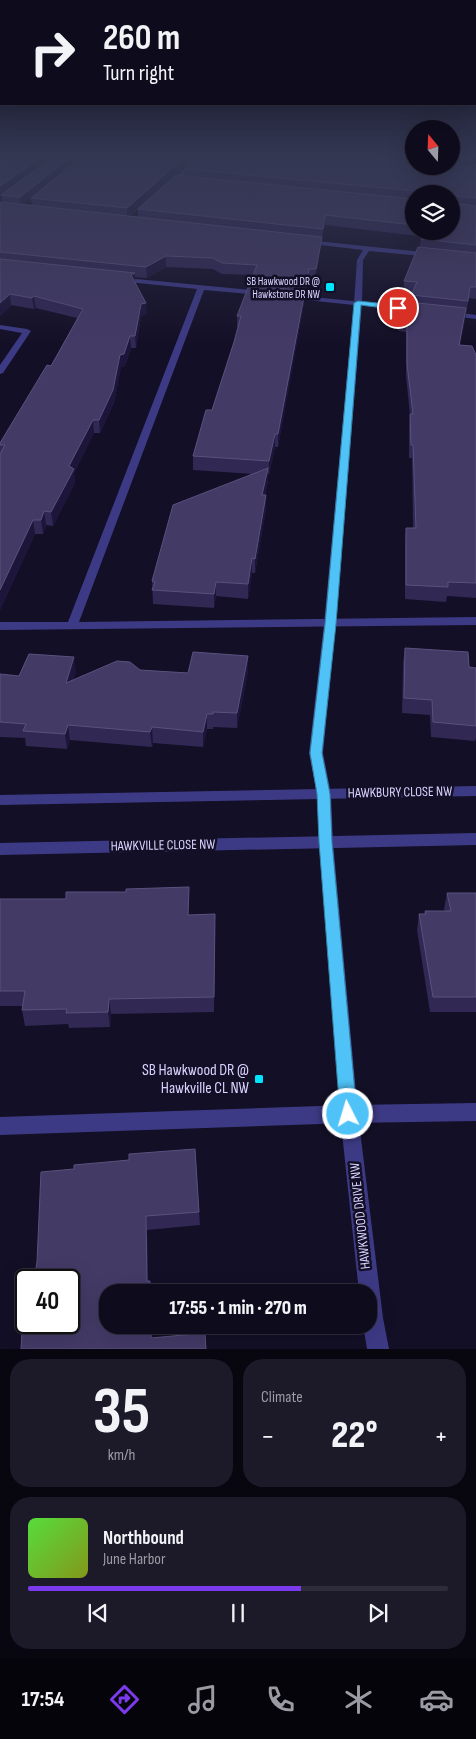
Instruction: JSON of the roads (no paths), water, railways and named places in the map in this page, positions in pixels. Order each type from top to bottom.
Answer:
[{"type":"street","points":[[298,241],[440,256]]},
{"type":"street","name":"HAWKWOOD DRIVE NW","points":[[366,249],[360,260],[358,303],[330,624],[316,753],[324,794],[326,842],[348,1114],[372,1318],[378,1349]]},
{"type":"street","points":[[106,277],[267,294]]},
{"type":"street","points":[[72,626],[202,288]]},
{"type":"street","points":[[276,295],[428,311]]},
{"type":"street","points":[[437,312],[476,316]]},
{"type":"street","points":[[0,327],[27,331],[0,371]]},
{"type":"street","points":[[0,626],[476,621]]},
{"type":"street","name":"HAWKBURY CLOSE NW","points":[[324,794],[476,791]]},
{"type":"street","points":[[0,800],[324,794]]},
{"type":"street","points":[[326,842],[476,839]]},
{"type":"street","name":"HAWKVILLE CLOSE NW","points":[[0,849],[326,842]]},
{"type":"street","points":[[0,1126],[348,1114],[476,1112]]},
{"type":"place","name":"SB Hawkwood DR @ Hawkstone DR NW","points":[[330,287]]},
{"type":"place","name":"SB Hawkwood DR @ Hawkville CL NW","points":[[259,1079]]}]
